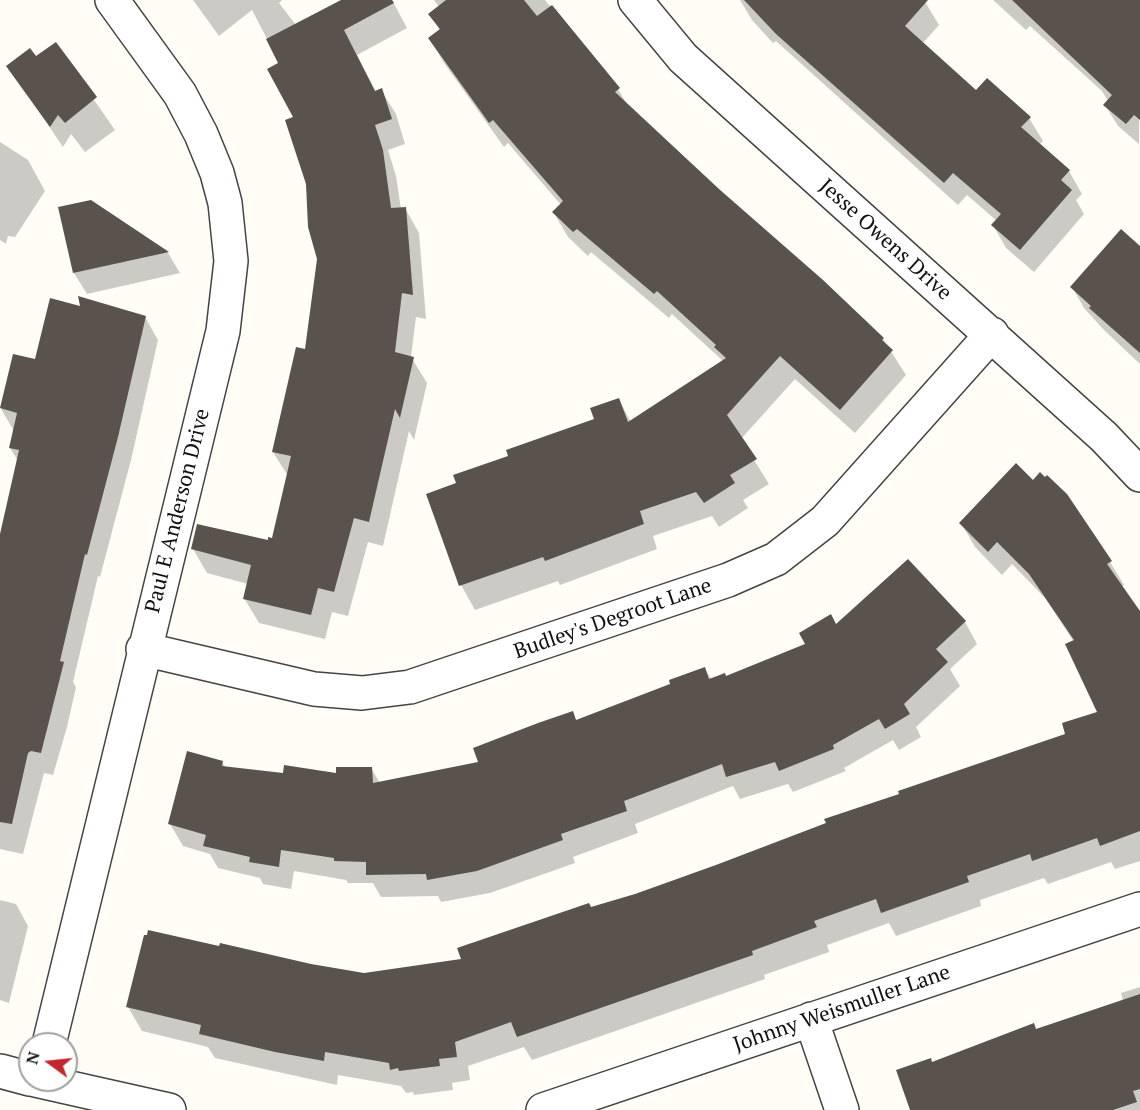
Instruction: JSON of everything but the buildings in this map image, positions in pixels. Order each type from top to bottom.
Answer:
[{"type":"street","name":"Paul E Anderson Drive","points":[[52,1032],[143,649],[223,331],[231,261],[218,173],[201,134],[180,94],[112,0]]},
{"type":"street","name":"Jesse Owens Drive","points":[[635,0],[683,58],[992,334],[1104,437],[1140,475]]},
{"type":"street","name":"Budley's Degroot Lane","points":[[143,649],[314,690],[362,693],[410,687],[728,580],[776,559],[825,521],[992,334]]},
{"type":"street","name":"Johnny Weismuller Lane","points":[[543,1110],[1140,909]]},
{"type":"street","points":[[811,1019],[842,1110]]},
{"type":"street","points":[[0,1071],[18,1075]]},
{"type":"street","points":[[78,1089],[169,1110]]}]
